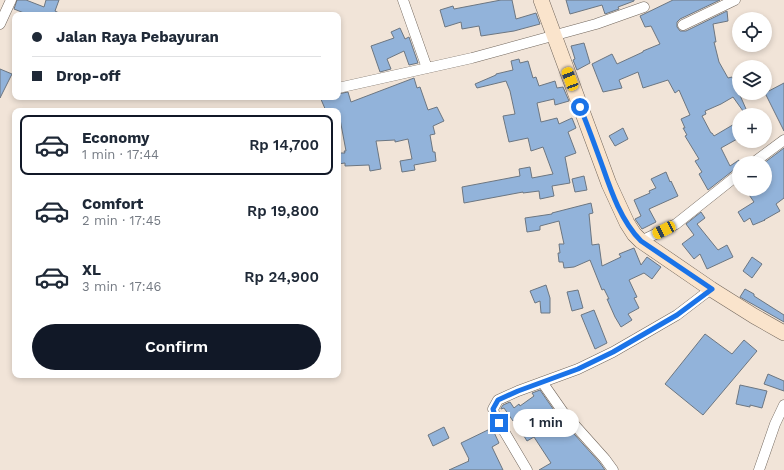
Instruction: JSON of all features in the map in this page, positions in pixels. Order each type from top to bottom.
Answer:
[{"type":"main road","points":[[541,0],[609,184],[626,223],[634,234],[641,241],[712,289],[784,333]]},
{"type":"street","points":[[0,24],[11,0]]},
{"type":"street","points":[[403,0],[427,68]]},
{"type":"street","points":[[684,25],[736,0]]},
{"type":"street","points":[[341,87],[472,58],[596,24],[644,7]]},
{"type":"street","points":[[762,156],[784,140]]},
{"type":"street","points":[[641,241],[676,224],[732,180]]},
{"type":"street","points":[[527,470],[495,416],[493,409],[498,400],[578,369],[613,352],[677,315],[712,289]]},
{"type":"street","points":[[542,382],[563,412],[613,470]]},
{"type":"street","points":[[759,470],[775,424],[784,405]]},
{"type":"building","points":[[17,0],[26,0],[44,7],[46,0],[59,0],[55,11],[57,12],[22,12],[14,9]]},
{"type":"building","points":[[501,0],[512,0],[516,19],[536,13],[540,24],[514,31],[481,36],[479,26],[462,29],[461,22],[445,27],[440,10],[453,6],[454,9]]},
{"type":"building","points":[[566,0],[634,1],[605,14],[602,5],[570,14]]},
{"type":"building","points":[[673,0],[720,0],[680,19],[677,22],[677,27],[680,31],[686,31],[727,11],[728,21],[713,24],[716,42],[714,42],[719,62],[728,78],[732,77],[732,98],[705,111],[706,114],[702,116],[714,136],[732,125],[732,142],[721,148],[730,166],[732,165],[732,171],[708,190],[699,174],[702,172],[695,161],[699,159],[685,136],[687,135],[683,128],[685,128],[681,119],[690,115],[679,90],[675,93],[668,80],[643,88],[638,72],[619,80],[622,88],[603,92],[592,64],[612,54],[617,64],[660,44],[651,26],[645,27],[640,16]]},
{"type":"building","points":[[400,28],[405,39],[409,37],[418,63],[409,65],[404,51],[387,59],[391,69],[380,72],[371,46],[394,38],[391,32]]},
{"type":"building","points":[[584,43],[590,63],[577,70],[573,60],[575,59],[571,46]]},
{"type":"building","points":[[519,59],[520,63],[528,61],[533,78],[536,77],[539,86],[555,81],[557,88],[563,87],[569,101],[555,105],[554,99],[537,103],[541,122],[557,118],[559,124],[572,118],[576,128],[568,132],[576,153],[565,157],[570,183],[552,186],[554,196],[540,199],[539,191],[523,192],[464,203],[462,187],[520,176],[519,169],[530,167],[532,178],[553,174],[543,147],[531,151],[528,138],[509,142],[503,116],[515,114],[510,91],[506,81],[477,88],[475,84],[496,74],[513,70],[511,61]]},
{"type":"building","points":[[0,69],[12,74],[0,98]]},
{"type":"building","points":[[414,78],[417,88],[420,87],[428,110],[437,107],[444,121],[433,126],[435,134],[430,135],[436,161],[414,165],[415,170],[402,172],[400,161],[412,159],[408,139],[395,142],[395,140],[376,141],[381,169],[370,171],[369,165],[345,166],[345,163],[341,164],[341,153],[345,153],[344,151],[346,151],[341,124],[341,108],[325,108],[321,100],[341,100],[341,93],[348,92],[351,102]]},
{"type":"building","points":[[784,83],[784,131],[768,100],[772,100],[772,89]]},
{"type":"building","points":[[735,100],[742,100],[746,108],[741,108]]},
{"type":"building","points":[[623,128],[628,139],[615,146],[609,136]]},
{"type":"building","points":[[784,148],[784,198],[776,204],[780,211],[753,225],[750,218],[744,222],[738,212],[754,202],[750,196],[772,196],[772,157]]},
{"type":"building","points":[[666,172],[678,196],[649,209],[656,222],[642,229],[635,219],[641,216],[634,200],[650,193],[649,191],[656,188],[651,179]]},
{"type":"building","points":[[584,176],[587,190],[575,192],[572,179]]},
{"type":"building","points":[[591,203],[593,213],[589,214],[592,245],[599,244],[602,266],[621,257],[619,254],[634,248],[641,265],[647,257],[661,267],[652,279],[644,273],[629,280],[637,297],[634,298],[639,308],[628,314],[632,320],[621,327],[615,317],[604,289],[602,290],[590,260],[574,267],[564,268],[563,262],[559,262],[559,244],[564,244],[559,221],[540,226],[540,230],[527,232],[525,218],[552,214]]},
{"type":"building","points":[[701,212],[705,218],[697,224],[718,250],[727,245],[733,257],[707,269],[700,254],[694,259],[682,244],[694,235],[686,224]]},
{"type":"building","points":[[752,257],[762,264],[752,278],[743,271]]},
{"type":"building","points":[[546,285],[550,298],[550,313],[541,313],[540,301],[535,303],[530,291]]},
{"type":"building","points":[[745,289],[784,315],[784,322],[740,297]]},
{"type":"building","points":[[578,290],[583,308],[572,311],[567,292]]},
{"type":"building","points":[[594,310],[607,343],[595,349],[581,315]]},
{"type":"building","points":[[705,334],[732,354],[744,340],[757,351],[703,415],[665,384]]},
{"type":"building","points":[[768,374],[784,381],[784,391],[764,384]]},
{"type":"building","points":[[740,385],[767,391],[762,408],[736,404]]},
{"type":"building","points":[[540,390],[558,416],[605,470],[539,470],[551,463],[534,437],[527,441],[514,420],[513,421],[504,408],[501,408],[503,405],[510,402],[514,408],[519,404],[520,406],[534,396],[532,393]]},
{"type":"building","points":[[444,427],[449,438],[433,446],[428,435]]},
{"type":"building","points":[[492,428],[499,443],[492,447],[503,470],[449,470],[469,461],[461,443]]},
{"type":"route","points":[[499,423],[493,409],[498,400],[578,369],[613,352],[677,315],[712,289],[641,241],[626,223],[609,184],[580,107]]}]
